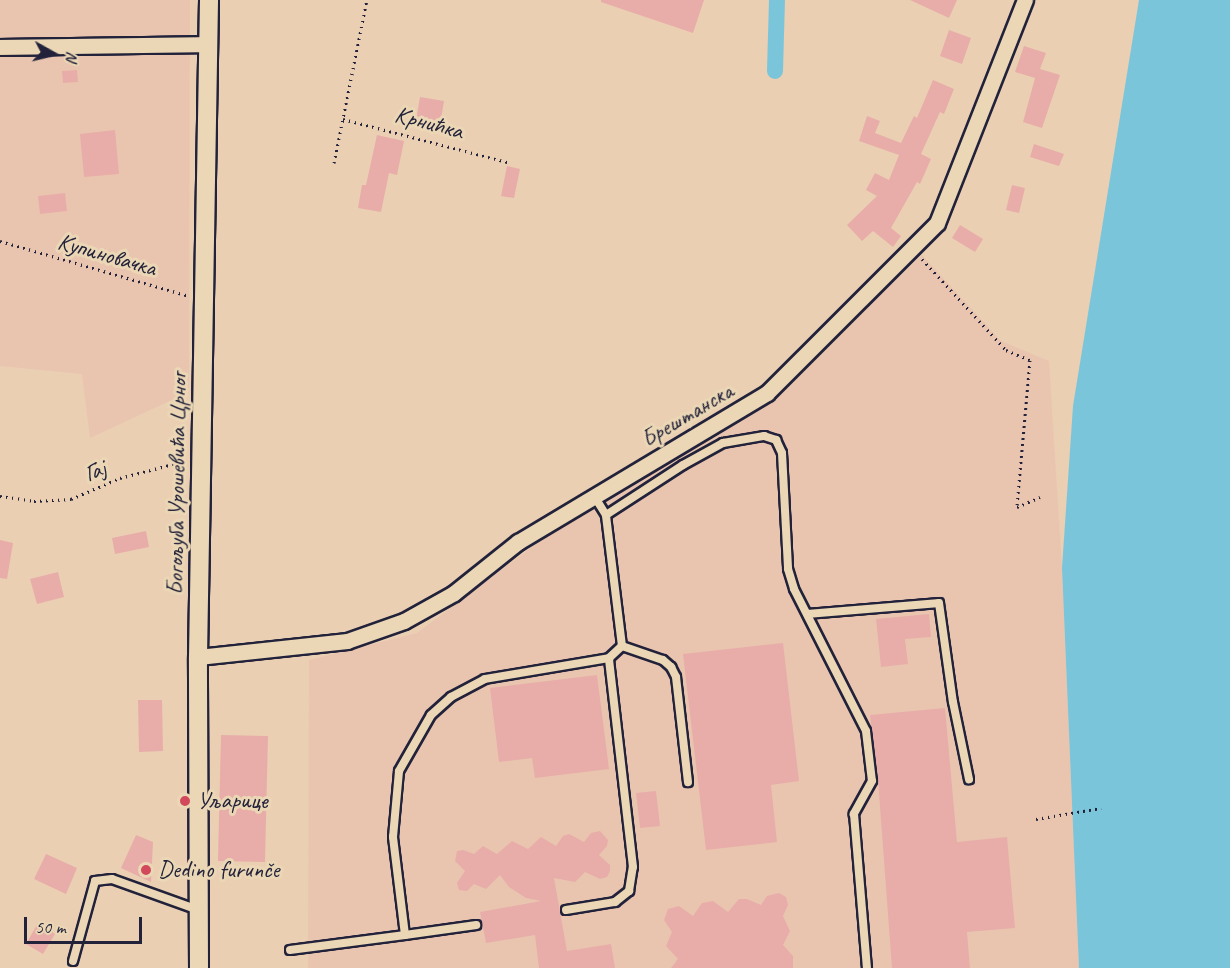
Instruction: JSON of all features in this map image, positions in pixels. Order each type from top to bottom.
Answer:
[{"type":"street","name":"Богољуба Урошевића Црног","points":[[199,968],[198,657],[209,0]]},
{"type":"street","name":"Брештанска","points":[[198,657],[347,641],[404,621],[454,593],[518,542],[767,393],[937,223],[1024,0]]},
{"type":"street","points":[[0,47],[208,44]]},
{"type":"lane","points":[[606,515],[683,465],[723,444],[764,436],[776,441],[782,453],[788,569],[794,589],[867,731],[872,781],[854,814],[867,968]]},
{"type":"lane","points":[[594,496],[606,515],[622,646]]},
{"type":"lane","points":[[808,614],[939,603],[953,702],[969,779]]},
{"type":"lane","points":[[405,935],[393,837],[399,771],[431,715],[452,697],[485,679],[609,658],[622,646]]},
{"type":"lane","points":[[622,646],[663,660],[671,667],[676,677],[688,782]]},
{"type":"lane","points":[[566,910],[615,902],[629,891],[633,867],[609,658]]},
{"type":"lane","points":[[74,961],[94,881],[112,879],[198,910]]},
{"type":"lane","points":[[290,950],[476,925]]},
{"type":"path","points":[[334,163],[367,0]]},
{"type":"path","name":"Крнићка","points":[[343,118],[507,162]]},
{"type":"path","name":"Купиновачка","points":[[0,241],[205,300]]},
{"type":"path","points":[[913,249],[1006,350],[1030,360],[1017,507],[1040,497]]},
{"type":"path","name":"Гај","points":[[0,496],[34,501],[71,499],[120,478],[201,457]]},
{"type":"path","points":[[1036,819],[1101,808]]},
{"type":"shaded area","points":[[0,0],[190,0],[189,392],[90,438],[82,374],[0,366]]},
{"type":"shaded area","points":[[922,255],[1001,341],[1049,361],[1062,568],[1079,968],[308,968],[309,660],[417,633],[560,526],[718,431],[825,348]]},
{"type":"water","points":[[1139,0],[1230,0],[1230,968],[1079,968],[1062,568],[1073,406]]},
{"type":"building","points":[[601,0],[704,0],[693,33],[601,2]]},
{"type":"building","points":[[910,0],[957,0],[949,18]]},
{"type":"building","points":[[949,30],[971,38],[962,64],[940,56]]},
{"type":"building","points":[[1024,46],[1046,53],[1040,69],[1060,75],[1042,128],[1023,122],[1035,78],[1015,72]]},
{"type":"building","points":[[77,70],[78,82],[63,83],[62,71]]},
{"type":"building","points":[[933,80],[954,89],[944,114],[940,112],[921,154],[931,159],[920,184],[917,182],[891,228],[901,236],[893,247],[873,231],[862,241],[847,225],[877,196],[866,190],[875,173],[889,180],[899,155],[859,141],[867,116],[880,121],[875,133],[901,143],[914,116],[917,118]]},
{"type":"building","points":[[420,97],[444,101],[440,125],[416,121]]},
{"type":"building","points":[[115,130],[119,174],[84,177],[80,134]]},
{"type":"building","points":[[377,135],[404,141],[397,175],[389,173],[381,212],[358,208],[362,185],[366,185]]},
{"type":"building","points":[[1034,144],[1064,154],[1059,166],[1030,157]]},
{"type":"building","points":[[507,166],[520,169],[514,198],[501,196]]},
{"type":"building","points":[[1012,185],[1025,188],[1019,213],[1006,210]]},
{"type":"building","points":[[65,193],[67,211],[40,214],[38,196]]},
{"type":"building","points":[[960,225],[983,239],[975,252],[952,238]]},
{"type":"building","points":[[146,531],[149,547],[115,554],[112,538]]},
{"type":"building","points":[[0,540],[13,543],[7,579],[0,578]]},
{"type":"building","points":[[58,572],[64,597],[37,604],[30,579]]},
{"type":"building","points":[[929,614],[931,637],[905,639],[908,664],[881,667],[876,619]]},
{"type":"building","points":[[783,643],[799,781],[771,785],[777,842],[706,850],[683,654]]},
{"type":"building","points":[[597,675],[609,769],[535,778],[532,758],[499,762],[490,688]]},
{"type":"building","points":[[138,700],[162,700],[163,751],[139,752]]},
{"type":"building","points":[[945,708],[957,842],[1007,837],[1015,928],[967,932],[970,968],[892,968],[878,780],[870,715]]},
{"type":"building","points":[[221,735],[268,736],[265,862],[218,861]]},
{"type":"building","points":[[656,791],[660,826],[640,828],[636,793]]},
{"type":"building","points":[[600,831],[608,840],[607,846],[599,855],[610,865],[607,877],[600,879],[585,872],[575,882],[554,878],[567,951],[611,944],[615,968],[539,968],[535,935],[486,943],[480,912],[541,901],[526,898],[509,887],[500,875],[486,889],[474,884],[467,891],[459,890],[457,883],[465,871],[455,861],[457,851],[463,850],[474,854],[483,846],[497,854],[512,841],[528,849],[541,837],[556,846],[563,836],[569,834],[584,842],[591,833]]},
{"type":"building","points":[[136,835],[153,842],[151,882],[121,868]]},
{"type":"building","points":[[46,854],[77,868],[66,894],[34,879]]},
{"type":"building","points":[[779,893],[786,897],[788,905],[783,916],[790,931],[783,945],[793,956],[793,968],[671,968],[678,959],[666,946],[672,932],[664,920],[668,909],[679,906],[693,916],[702,903],[713,901],[728,912],[739,899],[747,899],[761,905],[767,896]]},
{"type":"building","points":[[38,923],[55,934],[43,954],[26,944]]},
{"type":"waterway","points":[[775,71],[777,0]]},
{"type":"place","name":"Уљарице","points":[[185,801]]},
{"type":"place","name":"Dedino furunče","points":[[146,870]]}]
